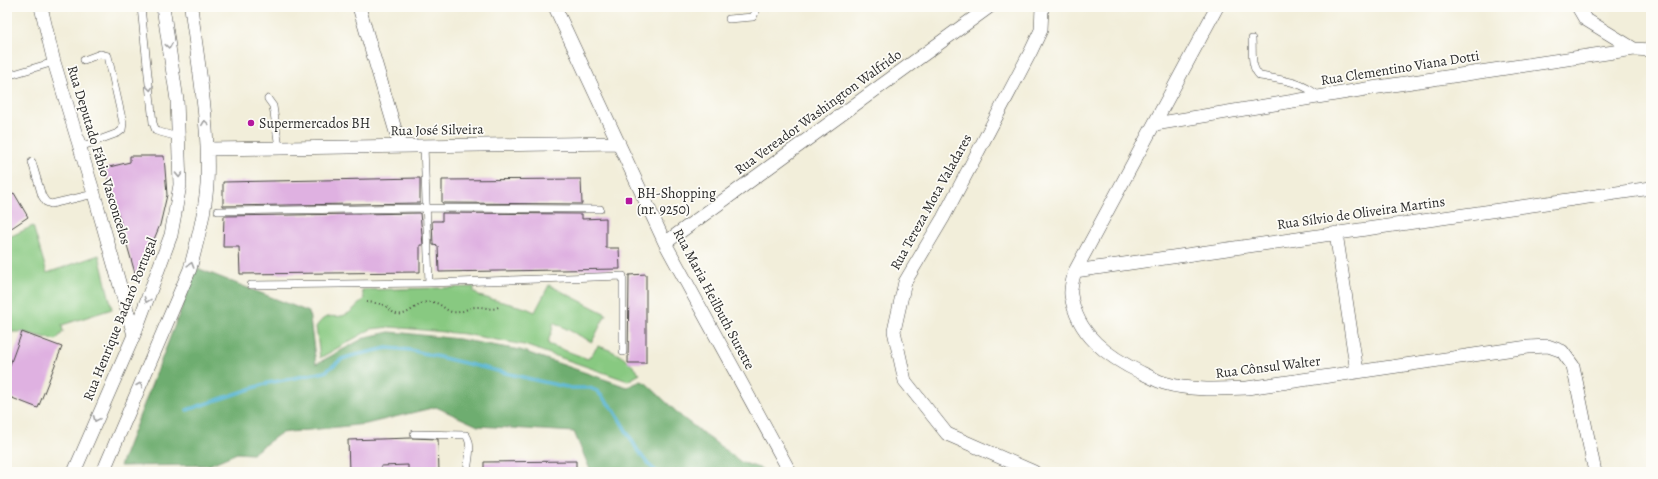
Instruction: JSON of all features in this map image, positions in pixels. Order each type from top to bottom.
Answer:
[{"type":"street","name":"Rua Deputado Fábio Vasconcelos","points":[[41,7],[54,62],[80,146],[134,335]]},
{"type":"street","name":"Rua Henrique Badaró Portugal","points":[[74,472],[134,335],[171,235],[180,185],[177,100],[163,7]]},
{"type":"street","points":[[103,472],[190,269],[198,238],[207,187],[208,149],[191,7]]},
{"type":"street","points":[[360,7],[400,146]]},
{"type":"street","name":"Rua Maria Heilbuth Surette","points":[[555,7],[665,243],[790,472]]},
{"type":"street","name":"Rua Vereador Washington Walfrido","points":[[665,243],[989,7]]},
{"type":"street","name":"Rua Tereza Mota Valadares","points":[[1034,472],[947,434],[905,381],[894,332],[905,282],[943,218],[1031,51],[1041,30],[1042,7]]},
{"type":"street","name":"Rua Cônsul Walter","points":[[1217,7],[1075,271],[1071,294],[1078,319],[1093,341],[1128,366],[1164,383],[1205,390],[1247,388],[1528,347],[1548,346],[1562,351],[1572,366],[1595,472]]},
{"type":"street","points":[[1578,7],[1585,19],[1634,49]]},
{"type":"street","name":"Rua Clementino Viana Dotti","points":[[1155,124],[1634,49],[1651,50]]},
{"type":"street","name":"Rua José Silveira","points":[[208,149],[619,143]]},
{"type":"street","name":"Rua Sílvio de Oliveira Martins","points":[[1075,271],[1336,232],[1651,188]]},
{"type":"street","points":[[1336,232],[1357,372]]},
{"type":"lane","points":[[141,7],[153,123],[156,130],[178,137]]},
{"type":"lane","points":[[729,19],[753,17],[758,7]]},
{"type":"lane","points":[[1252,39],[1253,66],[1255,72],[1260,76],[1299,83],[1309,88],[1320,97]]},
{"type":"lane","points":[[80,146],[118,133],[122,130],[123,123],[108,56],[100,54],[84,60]]},
{"type":"lane","points":[[7,76],[54,62]]},
{"type":"lane","points":[[268,100],[273,106],[279,148]]},
{"type":"lane","points":[[424,146],[429,283]]},
{"type":"lane","points":[[32,162],[42,196],[46,202],[51,204],[94,194]]},
{"type":"lane","points":[[218,211],[426,208],[600,209]]},
{"type":"lane","points":[[251,285],[429,283],[623,276],[623,352]]},
{"type":"lane","points":[[414,434],[466,435],[469,439],[470,447],[467,472]]},
{"type":"path","points":[[366,302],[382,304],[391,312],[398,314],[408,313],[424,302],[441,304],[450,311],[455,312],[477,306],[490,309],[500,306]]},
{"type":"green space","points":[[33,226],[47,273],[99,255],[112,309],[62,325],[63,332],[56,340],[22,332],[7,332],[7,238]]},
{"type":"green space","points":[[197,268],[309,312],[316,364],[366,337],[389,332],[458,339],[520,350],[627,387],[641,381],[646,383],[683,418],[741,462],[762,469],[765,472],[591,472],[574,432],[478,426],[436,407],[366,424],[281,433],[252,454],[237,453],[209,465],[120,466]]},
{"type":"green space","points":[[549,285],[606,314],[592,342],[553,322],[553,328],[548,344],[588,359],[598,346],[605,348],[622,357],[640,374],[628,381],[524,345],[465,334],[391,327],[371,329],[320,358],[316,327],[324,318],[331,316],[342,316],[351,311],[364,299],[362,290],[474,287],[474,292],[479,296],[526,308],[535,312]]},
{"type":"building","points":[[130,156],[164,156],[167,195],[160,225],[137,280],[105,168],[130,162]]},
{"type":"building","points":[[420,178],[420,203],[223,206],[223,182]]},
{"type":"building","points":[[581,179],[582,204],[442,203],[442,180]]},
{"type":"building","points":[[14,193],[28,217],[7,231],[7,198]]},
{"type":"building","points":[[420,213],[423,245],[420,245],[420,272],[240,274],[239,247],[223,247],[224,216]]},
{"type":"building","points":[[442,213],[582,214],[582,219],[606,218],[606,248],[619,248],[620,269],[439,272],[438,246],[433,245],[432,221],[442,221]]},
{"type":"building","points":[[646,274],[646,363],[628,363],[629,275]]},
{"type":"building","points":[[22,332],[62,347],[38,408],[7,396],[7,373]]},
{"type":"building","points":[[411,438],[438,439],[439,472],[408,472],[408,465],[381,466],[381,472],[349,472],[348,440]]},
{"type":"building","points":[[576,461],[576,472],[484,472],[484,462]]},
{"type":"waterway","points":[[187,410],[268,383],[325,372],[342,359],[351,356],[387,348],[410,350],[539,381],[571,388],[590,388],[597,391],[614,410],[638,451],[648,464],[657,472]]},
{"type":"place","name":"Supermercados BH","points":[[251,123]]},
{"type":"place","name":"BH-Shopping (nr. 9250)","points":[[629,201]]}]
